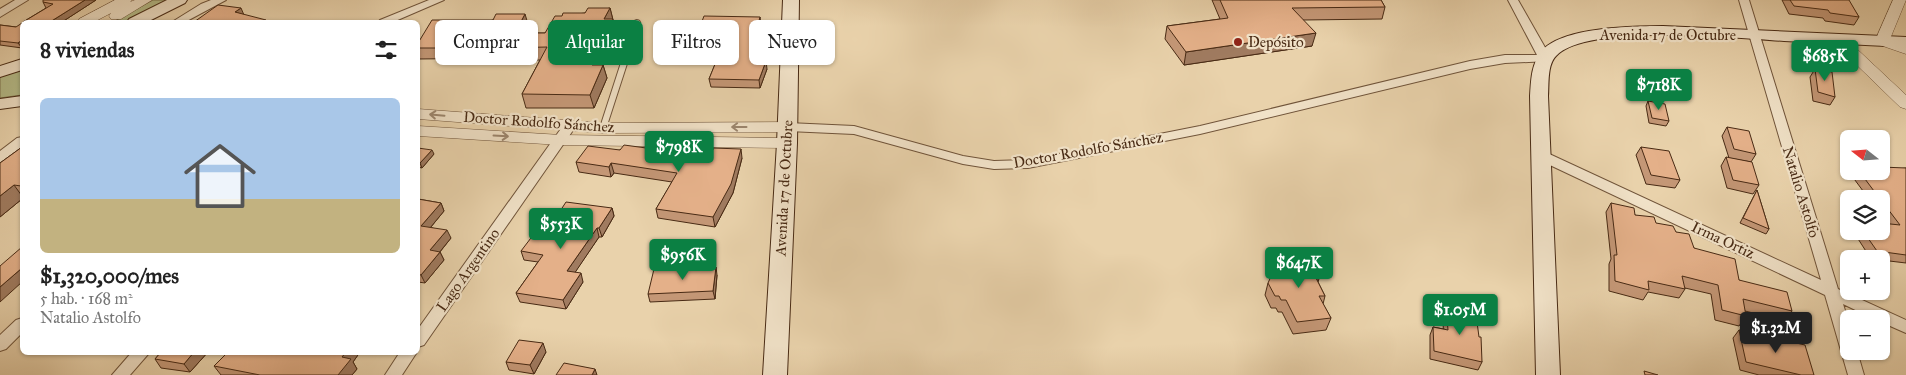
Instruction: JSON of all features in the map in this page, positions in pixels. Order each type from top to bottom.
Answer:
[{"type":"main road","points":[[139,20],[180,0]]},
{"type":"main road","name":"Avenida 17 de Octubre","points":[[775,375],[788,135],[791,0]]},
{"type":"main road","name":"Avenida 17 de Octubre","points":[[1545,58],[1551,50],[1572,39],[1602,34],[1670,32],[1753,34],[1906,42]]},
{"type":"main road","points":[[1545,58],[1540,77],[1539,96],[1548,375]]},
{"type":"main road","points":[[0,104],[20,101]]},
{"type":"street","points":[[0,14],[23,0]]},
{"type":"street","points":[[88,20],[125,0]]},
{"type":"street","points":[[108,20],[145,0]]},
{"type":"street","points":[[181,20],[205,6],[221,0]]},
{"type":"street","points":[[389,20],[440,0]]},
{"type":"street","points":[[1513,0],[1545,58]]},
{"type":"street","name":"Natalio Astolfo","points":[[1744,0],[1840,322]]},
{"type":"street","points":[[1900,0],[1882,41],[1906,50]]},
{"type":"street","points":[[1838,39],[1906,104]]},
{"type":"street","name":"Doctor Rodolfo Sánchez","points":[[420,131],[788,135],[854,130],[963,160],[994,165],[1028,164],[1200,130],[1470,65],[1505,59],[1545,58]]},
{"type":"street","name":"Doctor Rodolfo Sánchez","points":[[420,114],[565,133],[603,128],[788,135]]},
{"type":"street","name":"Lago Argentino","points":[[420,338],[565,133]]},
{"type":"street","points":[[0,158],[20,142]]},
{"type":"street","name":"Irma Ortiz","points":[[1540,155],[1906,326]]},
{"type":"street","points":[[0,344],[20,326]]},
{"type":"street","points":[[120,375],[139,355]]},
{"type":"street","points":[[393,375],[407,355]]},
{"type":"street","name":"Natalio Astolfo","points":[[1852,360],[1856,375]]},
{"type":"lane","points":[[603,128],[623,65]]},
{"type":"green space","points":[[153,0],[169,0],[128,20],[117,20]]},
{"type":"green space","points":[[20,69],[20,95],[0,98],[0,77]]},
{"type":"building","points":[[43,0],[85,0],[53,20],[26,20],[53,4],[43,2]]},
{"type":"building","points":[[1220,0],[1381,0],[1385,7],[1292,8],[1316,33],[1186,52],[1167,26],[1228,18]]},
{"type":"building","points":[[1790,0],[1849,0],[1859,17],[1830,13],[1828,10],[1794,6]]},
{"type":"building","points":[[218,5],[241,8],[235,12],[266,20],[197,20]]},
{"type":"building","points":[[588,8],[610,8],[604,19],[613,19],[553,20],[555,16],[562,16],[563,13],[585,13]]},
{"type":"building","points":[[496,14],[525,14],[522,20],[493,20]]},
{"type":"building","points":[[704,16],[760,17],[759,20],[749,20],[749,65],[765,65],[759,80],[709,79],[715,65],[739,65],[739,20],[702,20]]},
{"type":"building","points":[[432,20],[435,20],[435,48],[420,48],[420,40]]},
{"type":"building","points":[[20,24],[20,42],[18,43],[0,41],[0,25],[16,27]]},
{"type":"building","points":[[548,28],[548,65],[603,65],[590,95],[522,94],[547,47],[538,47],[538,33],[545,33]]},
{"type":"building","points":[[1815,69],[1832,72],[1835,97],[1818,92]]},
{"type":"building","points":[[1648,101],[1665,104],[1669,121],[1652,118]]},
{"type":"building","points":[[1727,127],[1749,131],[1756,154],[1734,149]]},
{"type":"building","points":[[624,145],[676,152],[681,145],[713,150],[713,148],[741,149],[731,184],[713,217],[656,209],[677,173],[611,163],[609,167],[576,162],[588,146],[620,150]]},
{"type":"building","points":[[1641,147],[1669,151],[1680,180],[1651,175]]},
{"type":"building","points":[[20,148],[20,186],[14,185],[0,196],[0,163]]},
{"type":"building","points":[[420,148],[432,150],[420,163]]},
{"type":"building","points":[[1726,157],[1752,162],[1759,185],[1733,180]]},
{"type":"building","points":[[1890,167],[1906,168],[1906,255],[1890,253],[1890,250],[1876,250],[1869,240],[1890,240],[1890,224],[1900,225],[1890,212],[1890,190],[1873,190],[1866,180],[1890,180]]},
{"type":"building","points":[[1757,190],[1769,229],[1743,218]]},
{"type":"building","points":[[420,199],[441,203],[421,226],[447,230],[430,250],[440,252],[421,275]]},
{"type":"building","points":[[566,202],[612,208],[567,271],[581,273],[563,300],[516,293],[543,255],[521,251],[537,230],[547,231]]},
{"type":"building","points":[[1611,203],[1634,208],[1635,215],[1654,217],[1656,223],[1673,226],[1676,232],[1689,234],[1694,248],[1735,259],[1739,280],[1787,292],[1792,311],[1743,299],[1746,316],[1722,310],[1718,285],[1682,276],[1685,289],[1648,281],[1649,290],[1615,281],[1614,255],[1617,255]]},
{"type":"building","points":[[20,249],[20,270],[0,287],[0,266]]},
{"type":"building","points":[[1289,254],[1322,270],[1316,278],[1325,296],[1319,296],[1331,318],[1297,322],[1286,300],[1281,300],[1279,296],[1275,296],[1268,283],[1273,272]]},
{"type":"building","points":[[716,267],[713,291],[648,294],[654,269],[673,270]]},
{"type":"building","points":[[1461,304],[1475,307],[1479,337],[1481,337],[1482,362],[1434,351],[1433,327],[1448,330],[1447,318],[1456,320],[1455,310],[1462,311]]},
{"type":"building","points":[[1739,330],[1805,345],[1814,375],[1801,375],[1746,362]]},
{"type":"building","points":[[519,340],[543,343],[530,365],[506,362]]},
{"type":"building","points":[[158,355],[192,355],[184,364],[155,359]]},
{"type":"building","points":[[225,355],[344,355],[342,357],[351,359],[338,375],[260,375],[214,366]]},
{"type":"building","points":[[564,363],[595,369],[592,375],[556,375]]},
{"type":"building","points":[[1644,371],[1658,375],[1645,375]]},
{"type":"place","name":"Depósito","points":[[1238,42]]}]
